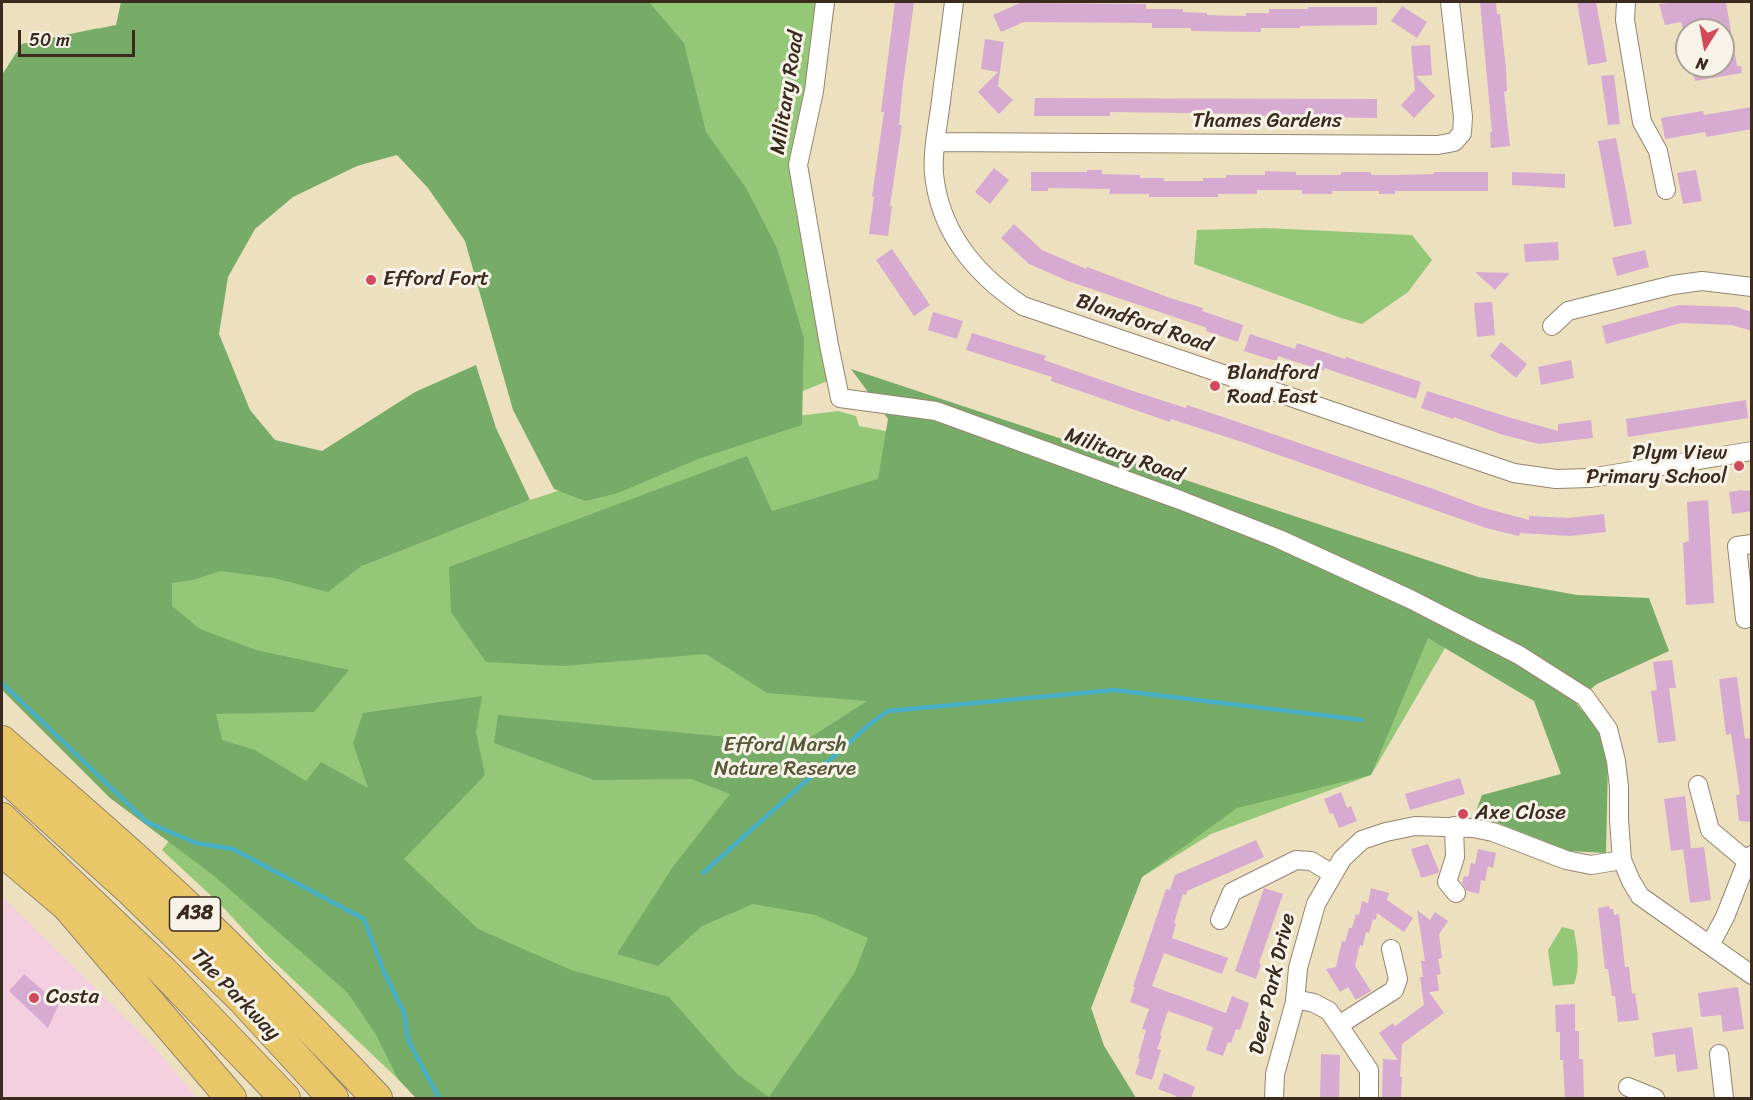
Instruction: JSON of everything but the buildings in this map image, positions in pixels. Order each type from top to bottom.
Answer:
[{"type":"highway","name":"A38","points":[[2,741],[202,920],[318,1035],[377,1098]]},
{"type":"highway","name":"The Parkway","points":[[2,774],[132,892],[217,974],[333,1098]]},
{"type":"highway","name":"The Parkway","points":[[2,818],[163,971],[285,1098]]},
{"type":"highway","points":[[2,851],[67,906],[220,1047],[267,1098]]},
{"type":"highway","points":[[67,906],[231,1098]]},
{"type":"street","name":"Military Road","points":[[825,2],[814,91],[798,165],[840,398],[936,411],[1180,501],[1279,539],[1410,599],[1519,655],[1585,697],[1608,729],[1617,770],[1622,860]]},
{"type":"street","name":"Blandford Road","points":[[954,2],[936,142],[934,173],[938,198],[948,227],[962,250],[981,273],[1023,306],[1514,473],[1556,479],[1590,478],[1752,452]]},
{"type":"street","name":"Thames Gardens","points":[[936,142],[1438,145],[1454,142],[1462,133],[1463,117],[1450,2]]},
{"type":"street","points":[[1626,2],[1625,20],[1642,122],[1658,151],[1666,190]]},
{"type":"street","points":[[1552,326],[1568,310],[1673,285],[1702,281],[1752,287]]},
{"type":"street","points":[[1744,619],[1737,546],[1752,544]]},
{"type":"street","points":[[1698,785],[1710,830],[1749,858],[1725,917],[1710,945]]},
{"type":"street","name":"Deer Park Drive","points":[[1274,1098],[1275,1074],[1295,999],[1298,968],[1306,933],[1317,901],[1342,859],[1362,840],[1415,826],[1454,826],[1493,832],[1566,860],[1591,865],[1622,860]]},
{"type":"street","points":[[1454,826],[1455,857],[1447,882],[1456,893]]},
{"type":"street","points":[[1220,920],[1232,892],[1296,860],[1311,861],[1333,874]]},
{"type":"street","points":[[1622,860],[1640,896],[1752,975]]},
{"type":"street","points":[[1340,1025],[1394,990],[1398,979],[1391,949]]},
{"type":"street","points":[[1295,999],[1326,1008],[1340,1025],[1369,1070],[1370,1098]]},
{"type":"street","points":[[1719,1054],[1724,1098]]},
{"type":"street","points":[[1628,1087],[1655,1098]]},
{"type":"shaded area","points":[[2,896],[148,1040],[197,1098],[2,1098]]},
{"type":"green space","name":"Efford Marsh Nature Reserve","points":[[121,2],[649,2],[684,43],[706,132],[746,188],[777,248],[804,338],[802,425],[698,459],[618,493],[585,501],[554,489],[513,410],[465,241],[428,188],[397,155],[357,166],[293,197],[255,229],[228,277],[219,334],[250,410],[275,440],[322,451],[415,392],[476,365],[496,428],[530,500],[360,567],[328,592],[274,578],[220,571],[193,580],[172,583],[172,606],[200,629],[256,650],[349,670],[314,712],[216,714],[222,740],[255,750],[306,781],[321,762],[368,788],[353,743],[363,713],[482,696],[476,732],[485,775],[404,859],[478,929],[571,970],[669,997],[737,1074],[769,1097],[855,972],[868,938],[815,915],[753,904],[702,926],[658,966],[617,954],[672,868],[730,794],[691,779],[594,780],[494,743],[498,715],[800,744],[867,701],[767,693],[706,654],[563,666],[486,662],[451,612],[449,567],[747,456],[772,511],[878,479],[888,419],[851,369],[1478,577],[1577,595],[1649,598],[1669,651],[1597,684],[1575,702],[1599,730],[1608,761],[1606,853],[1569,851],[1475,814],[1482,795],[1561,774],[1534,701],[1428,638],[1371,775],[1237,808],[1142,877],[1091,1008],[1104,1046],[1136,1098],[416,1098],[398,1079],[375,1033],[347,992],[213,875],[110,798],[2,690],[2,75],[22,44],[116,25]]},
{"type":"green space","points":[[371,2],[821,2],[793,164],[830,380],[803,391]]},
{"type":"green space","name":"Efford Marsh Nature Reserve","points":[[98,28],[145,365],[360,567],[530,500],[781,418],[838,411],[856,416],[859,426],[906,435],[1452,636],[1371,775],[1211,834],[1142,877],[1091,1008],[1104,1046],[1136,1098],[416,1098],[266,954],[221,905],[162,850],[180,827],[2,75],[22,44]]},
{"type":"green space","points":[[1266,228],[1412,235],[1432,260],[1408,292],[1362,324],[1194,264],[1197,230]]},
{"type":"green space","points":[[1562,927],[1574,930],[1578,957],[1576,978],[1574,984],[1553,986],[1548,950]]},
{"type":"waterway","points":[[2,683],[147,822],[196,843],[233,849],[364,919],[384,972],[404,1013],[408,1040],[439,1098]]},
{"type":"waterway","points":[[703,873],[870,724],[888,711],[1115,690],[1362,720]]},
{"type":"place","name":"Efford Fort","points":[[371,280]]},
{"type":"place","name":"Blandford Road East","points":[[1215,386]]},
{"type":"place","name":"Plym View Primary School","points":[[1739,466]]},
{"type":"place","name":"Axe Close","points":[[1463,814]]},
{"type":"place","name":"Costa","points":[[34,998]]}]
